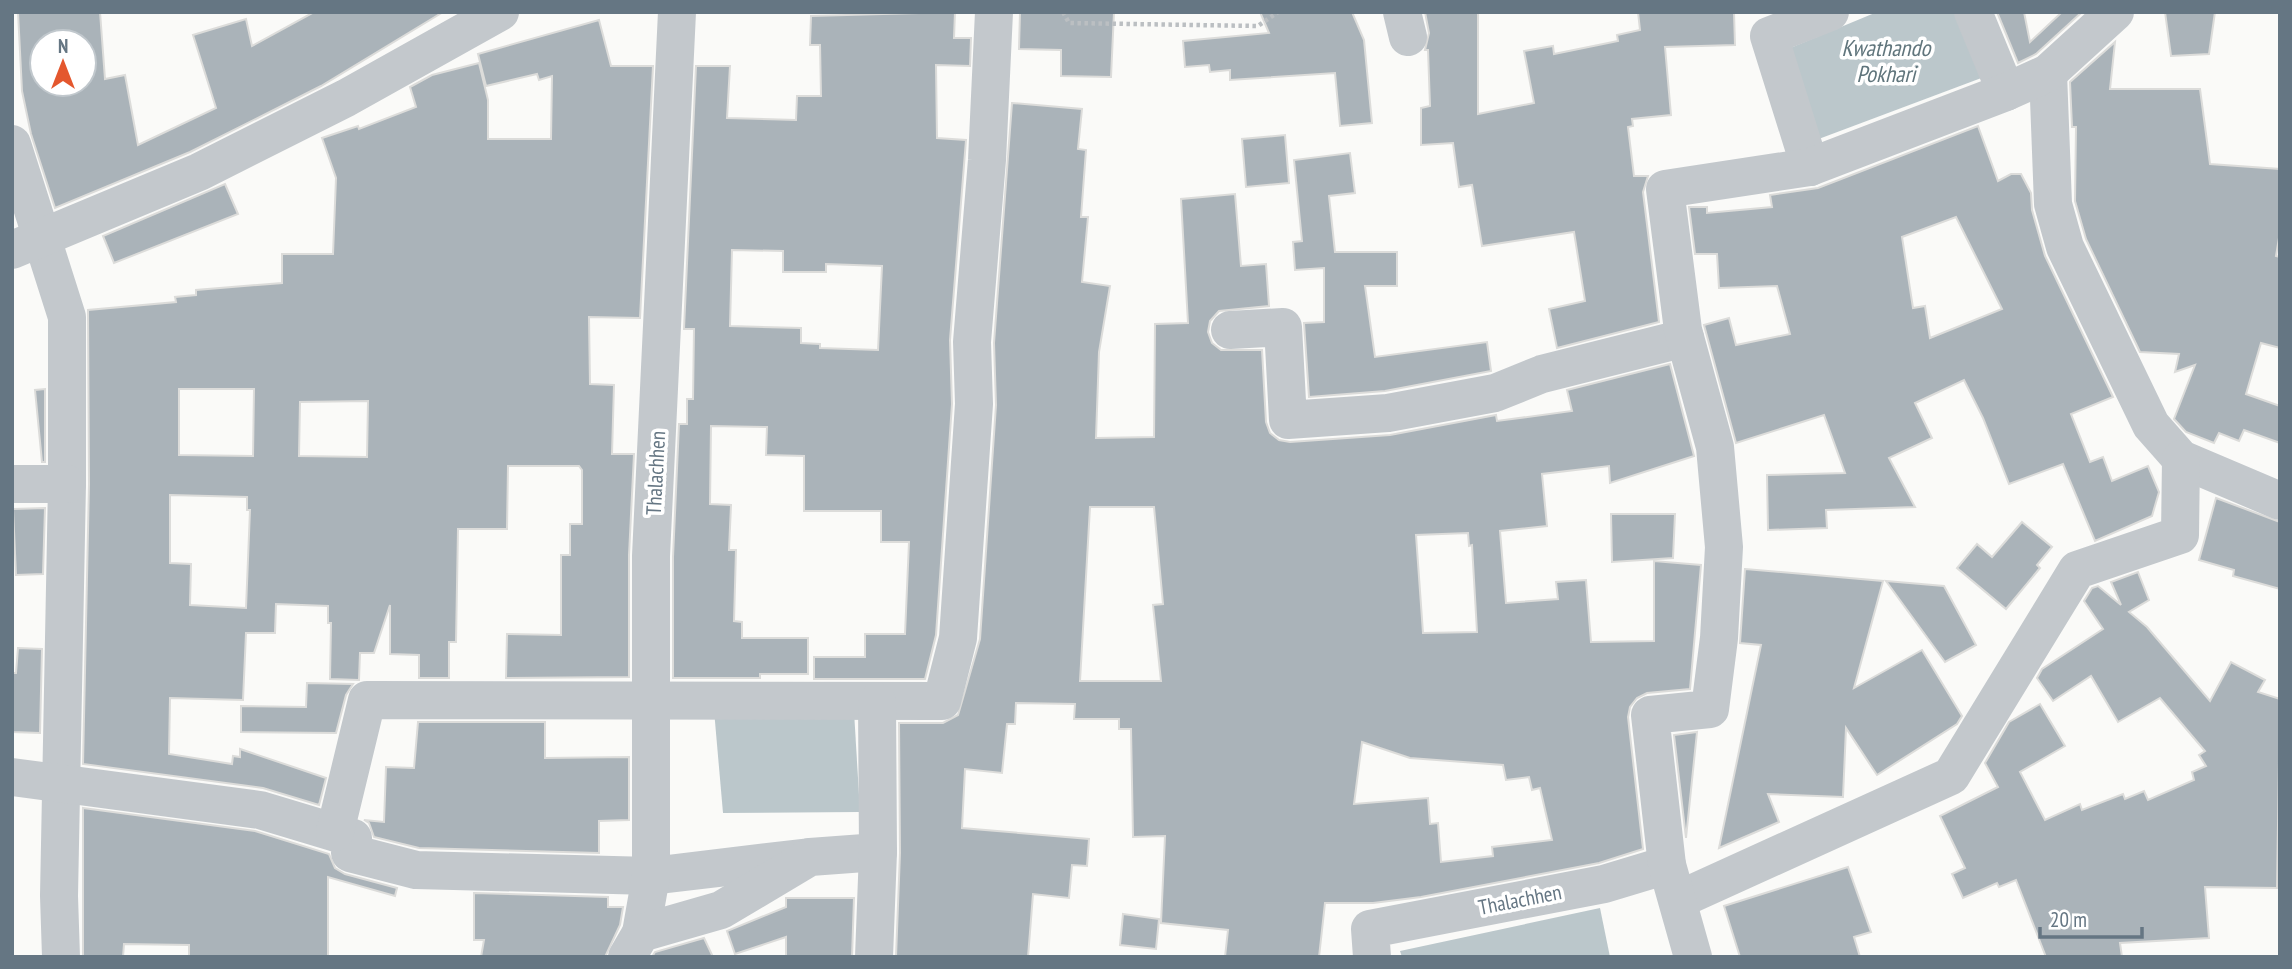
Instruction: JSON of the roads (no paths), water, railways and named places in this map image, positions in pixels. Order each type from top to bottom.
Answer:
[{"type":"street","points":[[27,244],[199,173],[346,98],[500,12]]},
{"type":"street","name":"Thalachhen","points":[[634,945],[651,876],[649,699],[652,556],[677,12]]},
{"type":"street","points":[[335,832],[367,700],[942,701],[958,638],[974,404],[972,342],[987,160],[994,12]]},
{"type":"street","points":[[1810,167],[1769,36],[1782,21],[1830,12]]},
{"type":"street","points":[[1973,12],[2006,92]]},
{"type":"street","points":[[1693,957],[1673,882],[1650,715],[1710,709],[1719,638],[1724,547],[1715,447],[1685,338],[1665,189],[1810,167],[2006,92],[2048,73],[2115,12]]},
{"type":"street","points":[[2048,73],[2053,204],[2065,247],[2151,425],[2181,459],[2280,501]]},
{"type":"street","points":[[12,144],[27,244],[67,317],[63,784],[59,896],[61,957]]},
{"type":"street","points":[[1230,330],[1283,327],[1288,420],[1388,413],[1495,393],[1542,374],[1685,338]]},
{"type":"street","name":"Thalachhen","points":[[1371,943],[1604,884],[1673,882],[1951,776],[2077,570],[2179,536],[2181,459]]},
{"type":"street","points":[[12,484],[67,484]]},
{"type":"street","points":[[874,957],[878,852],[877,702]]},
{"type":"street","points":[[12,777],[260,810],[353,838],[350,853],[416,870],[651,876],[810,857],[878,852]]},
{"type":"street","points":[[634,945],[721,910],[810,857]]},
{"type":"water","name":"Kwathando Pokhari","points":[[1877,12],[1967,12],[1992,74],[1816,140],[1783,51]]},
{"type":"water","points":[[714,710],[854,711],[860,812],[723,813]]},
{"type":"water","points":[[1600,908],[1610,957],[1402,957],[1400,951]]}]
